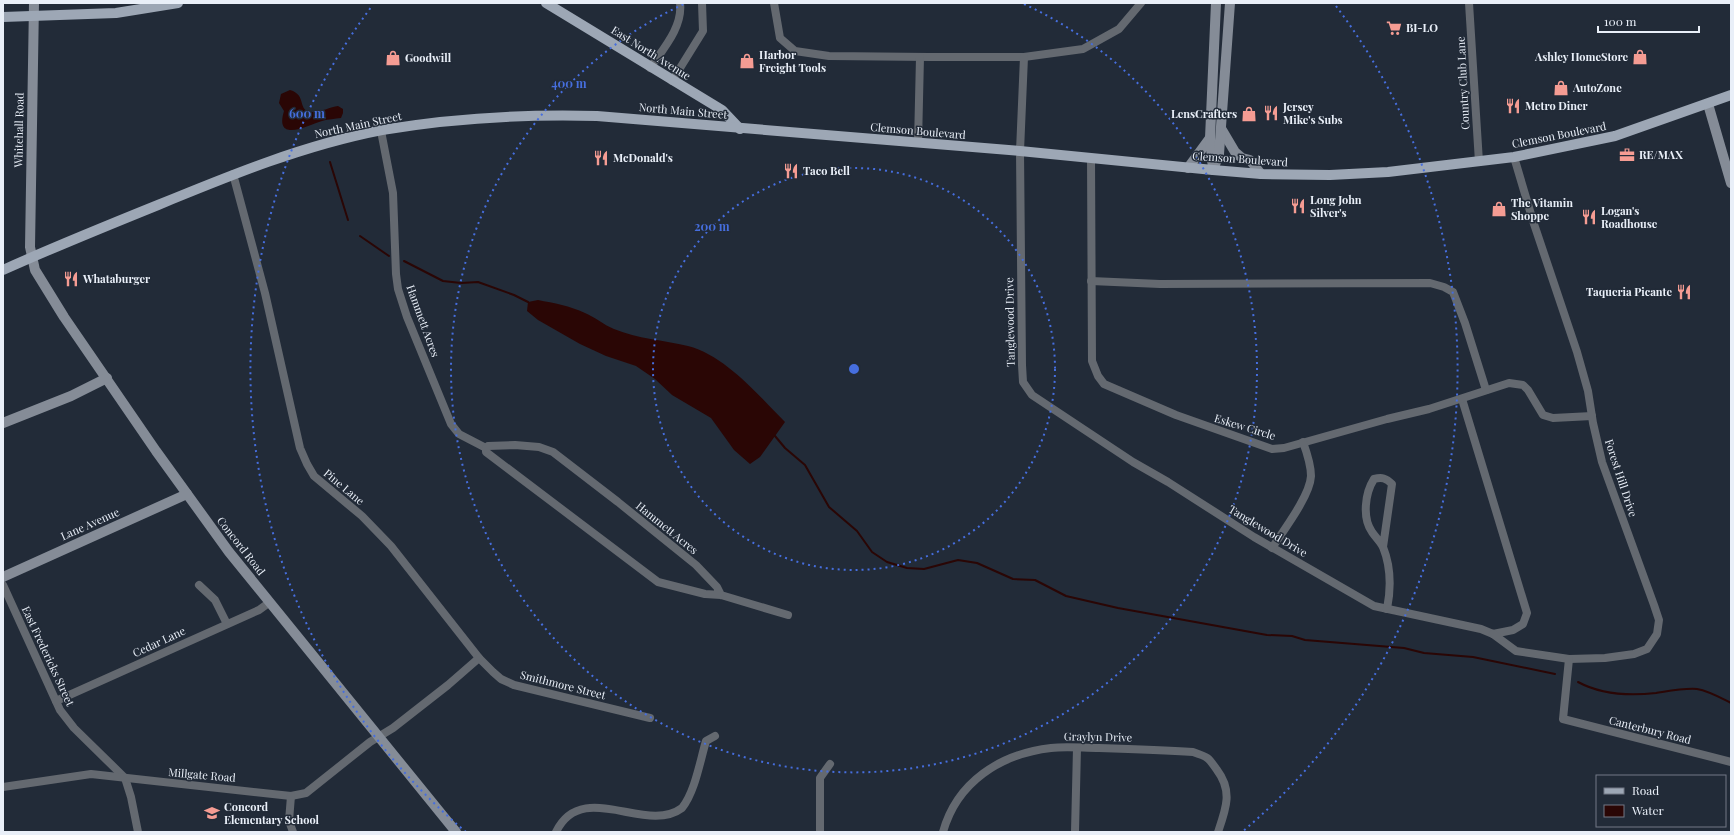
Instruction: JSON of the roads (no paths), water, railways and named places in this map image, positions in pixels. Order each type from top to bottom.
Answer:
[{"type":"main road","points":[[3,17],[116,13],[178,3]]},
{"type":"main road","name":"East North Avenue","points":[[546,3],[594,31],[650,68],[722,110],[740,129]]},
{"type":"main road","name":"Clemson Boulevard","points":[[740,129],[1020,151],[1261,174],[1370,173],[1514,157],[1615,136],[1731,95]]},
{"type":"main road","name":"North Main Street","points":[[3,270],[31,257],[233,174],[276,158],[381,131],[436,122],[494,116],[543,115],[597,116],[740,129]]},
{"type":"street","name":"Whitehall Road","points":[[31,257],[30,237],[34,3]]},
{"type":"street","points":[[650,68],[675,30],[681,12],[680,3]]},
{"type":"street","points":[[672,81],[704,31],[702,3]]},
{"type":"street","points":[[774,3],[780,38],[795,50],[829,56],[920,57],[1024,57],[1083,50],[1119,29],[1141,3]]},
{"type":"street","points":[[1213,170],[1210,138],[1216,3]]},
{"type":"street","points":[[1213,170],[1220,154],[1230,3]]},
{"type":"street","name":"Country Club Lane","points":[[1470,3],[1479,162]]},
{"type":"street","points":[[918,143],[920,57]]},
{"type":"street","name":"Tanglewood Drive","points":[[1024,57],[1020,151],[1021,310],[1024,382],[1032,395],[1133,462],[1168,482],[1272,548],[1374,606],[1481,629],[1493,634]]},
{"type":"street","points":[[1708,104],[1731,183]]},
{"type":"street","points":[[1222,130],[1235,152],[1242,158],[1250,160],[1261,174]]},
{"type":"street","name":"Hammett Acres","points":[[381,131],[393,193],[396,274],[398,289],[451,424],[459,434],[486,448],[486,452],[658,582],[705,594],[721,595],[788,615]]},
{"type":"street","points":[[1188,168],[1210,138]]},
{"type":"street","name":"Forest Hill Drive","points":[[1493,634],[1516,651],[1569,659],[1605,658],[1634,654],[1646,649],[1657,634],[1659,620],[1602,462],[1588,391],[1577,352],[1533,221],[1514,157]]},
{"type":"street","name":"Eskew Circle","points":[[1091,158],[1092,361],[1098,376],[1104,384],[1176,415],[1272,449],[1284,448],[1462,399],[1509,383],[1523,384],[1542,415],[1553,418],[1592,416]]},
{"type":"street","name":"Pine Lane","points":[[233,174],[266,294],[300,448],[307,464],[314,476],[362,516],[391,546],[480,658]]},
{"type":"street","name":"Concord Road","points":[[31,257],[48,292],[187,494],[229,552],[456,832]]},
{"type":"street","points":[[1091,281],[1160,284],[1430,283],[1444,287],[1453,292],[1486,390]]},
{"type":"street","points":[[3,423],[71,396],[107,378]]},
{"type":"street","points":[[1462,399],[1527,613],[1523,624],[1512,630],[1493,634]]},
{"type":"street","points":[[1272,548],[1307,493],[1311,476],[1308,455],[1303,442]]},
{"type":"street","name":"Hammett Acres","points":[[486,448],[488,446],[515,445],[539,447],[553,452],[696,565],[717,587],[721,595]]},
{"type":"street","points":[[1383,547],[1392,484],[1387,478],[1381,477],[1374,479],[1369,486],[1365,510],[1372,532],[1378,538],[1383,547],[1390,582],[1387,609]]},
{"type":"street","name":"Lane Avenue","points":[[3,577],[187,494]]},
{"type":"street","name":"East Fredericks Street","points":[[3,585],[60,710],[74,728],[125,778],[131,797],[138,832]]},
{"type":"street","points":[[199,585],[214,600],[227,624]]},
{"type":"street","name":"Cedar Lane","points":[[56,701],[259,610],[270,602]]},
{"type":"street","points":[[380,737],[448,685],[480,658]]},
{"type":"street","name":"Smithmore Street","points":[[480,658],[501,679],[514,685],[650,718]]},
{"type":"street","name":"Canterbury Road","points":[[1569,659],[1563,719],[1731,762]]},
{"type":"street","points":[[556,832],[565,819],[579,812],[595,812],[643,823],[660,822],[668,819],[682,808],[690,794],[706,741],[715,736]]},
{"type":"street","name":"Millgate Road","points":[[3,787],[91,774],[291,796],[306,793],[370,742],[380,737]]},
{"type":"street","name":"Graylyn Drive","points":[[943,832],[947,817],[956,802],[972,782],[989,768],[1009,758],[1051,747],[1193,752],[1208,756],[1225,780],[1228,796],[1218,832]]},
{"type":"street","points":[[1076,832],[1077,748]]},
{"type":"street","points":[[820,832],[820,778],[830,764]]},
{"type":"street","points":[[291,796],[290,821],[293,832]]},
{"type":"water","points":[[290,90],[299,96],[303,106],[308,111],[316,112],[338,106],[343,109],[341,118],[324,120],[302,128],[288,130],[284,127],[282,121],[284,111],[279,103],[281,94]]},
{"type":"water","points":[[538,300],[562,305],[579,311],[623,332],[688,346],[702,351],[728,367],[741,378],[785,422],[760,457],[750,464],[734,450],[711,418],[672,395],[655,379],[636,366],[606,356],[580,344],[538,320],[527,311],[528,302]]},
{"type":"waterway","points":[[330,162],[348,220]]},
{"type":"waterway","points":[[360,236],[389,256]]},
{"type":"waterway","points":[[404,261],[443,281],[461,283],[478,282],[514,295],[528,302]]},
{"type":"waterway","points":[[775,436],[785,448],[805,465],[829,507],[857,531],[872,552],[887,562],[907,568],[924,569],[958,560],[977,563],[1013,579],[1035,580],[1066,596],[1118,608],[1267,635],[1292,636],[1305,640],[1404,648],[1424,653],[1473,657],[1555,674]]},
{"type":"waterway","points":[[1578,682],[1597,690],[1616,694],[1646,694],[1682,689],[1697,689],[1710,693],[1731,703]]},
{"type":"place","name":"BI-LO","points":[[1394,28]]},
{"type":"place","name":"Ashley HomeStore","points":[[1640,57]]},
{"type":"place","name":"Goodwill","points":[[393,58]]},
{"type":"place","name":"Harbor Freight Tools","points":[[747,61]]},
{"type":"place","name":"AutoZone","points":[[1561,88]]},
{"type":"place","name":"Metro Diner","points":[[1513,106]]},
{"type":"place","name":"Jersey Mike's Subs","points":[[1271,113]]},
{"type":"place","name":"LensCrafters","points":[[1249,114]]},
{"type":"place","name":"RE/MAX","points":[[1627,155]]},
{"type":"place","name":"McDonald's","points":[[601,158]]},
{"type":"place","name":"Taco Bell","points":[[791,171]]},
{"type":"place","name":"Long John Silver's","points":[[1298,206]]},
{"type":"place","name":"The Vitamin Shoppe","points":[[1499,209]]},
{"type":"place","name":"Logan's Roadhouse","points":[[1589,217]]},
{"type":"place","name":"Whataburger","points":[[71,279]]},
{"type":"place","name":"Taqueria Picante","points":[[1684,292]]},
{"type":"place","name":"Concord Elementary School","points":[[212,813]]}]
